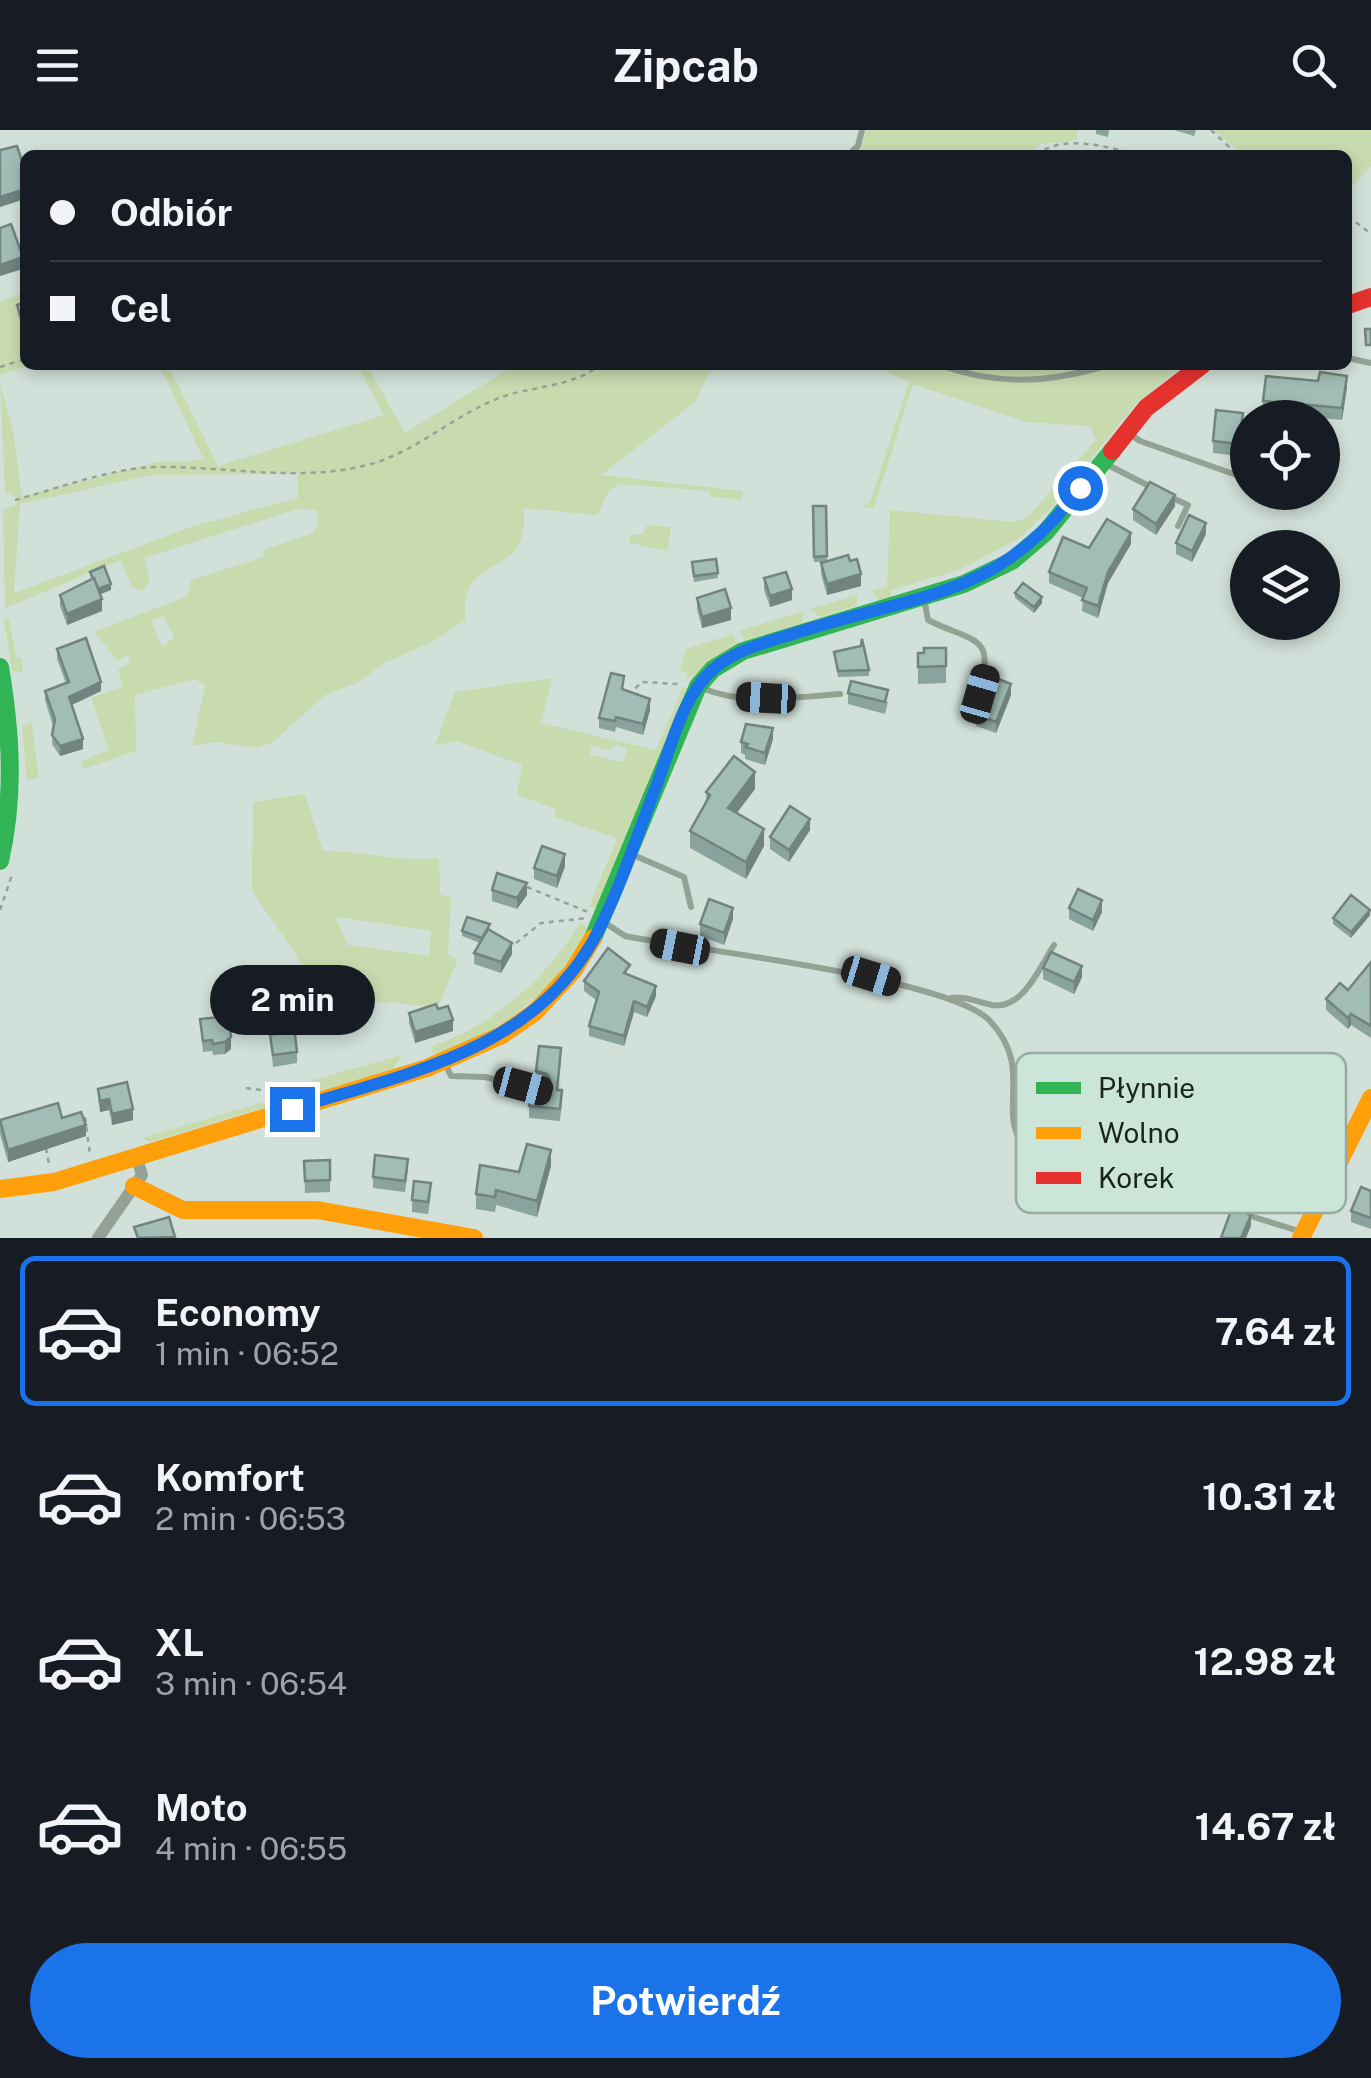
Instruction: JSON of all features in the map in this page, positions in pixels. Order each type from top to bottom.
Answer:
[{"type":"main road","points":[[0,1190],[54,1182],[444,1062],[502,1035],[535,1012],[573,971],[603,921],[698,686],[713,669],[743,651],[923,597],[994,570],[1028,548],[1146,408],[1195,370]]},
{"type":"main road","points":[[0,667],[12,754],[0,861]]},
{"type":"main road","points":[[1346,1148],[1371,1098]]},
{"type":"main road","points":[[134,1186],[184,1210],[317,1210],[474,1238]]},
{"type":"street","points":[[98,1238],[142,1175],[136,1156]]},
{"type":"lane","points":[[953,370],[975,378],[1016,382],[1060,379],[1091,370]]},
{"type":"lane","points":[[1126,431],[1140,441],[1230,473]]},
{"type":"lane","points":[[1101,461],[1188,506],[1178,526]]},
{"type":"lane","points":[[923,597],[928,620],[974,638],[986,650],[988,664],[980,694]]},
{"type":"lane","points":[[698,686],[724,696],[840,694]]},
{"type":"lane","points":[[630,854],[684,877],[691,907]]},
{"type":"lane","points":[[603,921],[625,936],[871,976],[972,1007],[990,1021],[1007,1048],[1016,1075]]},
{"type":"lane","points":[[945,998],[964,996],[996,1006],[1014,1002],[1054,945]]},
{"type":"lane","points":[[273,1032],[314,1030]]},
{"type":"lane","points":[[444,1062],[452,1076],[486,1077],[543,1091]]},
{"type":"lane","points":[[1016,1091],[1013,1130],[1016,1135]]},
{"type":"lane","points":[[1237,1213],[1302,1235]]},
{"type":"path","points":[[1211,130],[1233,150]]},
{"type":"path","points":[[1044,150],[1053,144],[1072,142],[1106,150]]},
{"type":"path","points":[[15,500],[111,474],[154,467],[332,471],[364,466],[387,459],[482,404],[522,388],[588,375],[594,370]]},
{"type":"path","points":[[628,700],[641,682],[677,684]]},
{"type":"path","points":[[520,884],[586,910]]},
{"type":"path","points":[[516,944],[541,923],[581,919]]},
{"type":"path","points":[[246,1088],[285,1093]]},
{"type":"path","points":[[85,1117],[89,1152]]},
{"type":"path","points":[[43,1136],[49,1168]]},
{"type":"green space","points":[[866,130],[1078,130],[1077,140],[1040,144],[1035,150],[861,150]]},
{"type":"green space","points":[[1213,130],[1371,130],[1371,166],[1352,187],[1352,150],[1238,150]]},
{"type":"green space","points":[[20,294],[20,369],[0,375],[0,301]]},
{"type":"green space","points":[[161,370],[170,370],[218,466],[384,415],[360,370],[370,370],[405,433],[507,370],[711,370],[695,402],[601,475],[743,491],[741,500],[710,496],[709,491],[619,484],[610,490],[597,515],[523,508],[520,542],[505,560],[476,578],[466,599],[465,620],[432,642],[384,663],[357,683],[325,695],[273,742],[258,748],[218,742],[192,746],[205,685],[194,679],[135,695],[136,751],[84,769],[81,761],[109,750],[91,698],[123,686],[118,670],[131,662],[128,656],[117,660],[94,632],[188,596],[191,580],[264,557],[263,550],[313,533],[318,524],[316,510],[298,509],[144,558],[150,580],[143,591],[132,588],[121,560],[5,608],[3,510],[16,505],[17,498],[5,492],[0,384],[13,430],[22,496],[158,462],[204,460]],"holes":[[[298,474],[298,498],[194,526],[14,593],[20,504],[151,475]],[[164,616],[174,638],[162,647],[151,621]]]},
{"type":"green space","points":[[883,370],[1177,370],[1135,405],[1053,506],[1018,539],[959,570],[891,590],[891,598],[878,600],[872,591],[887,586],[890,510],[1014,522],[1027,518],[1096,440],[1090,426],[1026,422],[913,384],[874,508],[862,507],[870,502],[909,382]]},
{"type":"green space","points":[[647,525],[671,527],[668,551],[630,543],[630,535],[643,534]]},
{"type":"green space","points":[[857,595],[857,605],[820,617],[810,609]]},
{"type":"green space","points":[[803,611],[803,623],[745,640],[739,631]]},
{"type":"green space","points":[[9,618],[16,658],[21,657],[23,672],[12,671],[4,620]]},
{"type":"green space","points":[[733,634],[737,644],[685,681],[688,673],[680,672],[686,649]]},
{"type":"green space","points":[[552,678],[541,723],[656,750],[683,687],[688,689],[599,907],[589,907],[617,838],[554,817],[556,809],[517,795],[522,765],[457,741],[435,745],[455,692]],"holes":[[[617,744],[627,750],[623,762],[590,755],[591,746],[610,750]]]},
{"type":"green space","points":[[31,721],[39,777],[27,780],[22,727]]},
{"type":"green space","points":[[305,794],[323,851],[439,858],[440,894],[451,898],[448,955],[458,959],[438,1007],[370,1001],[331,1006],[252,891],[253,802]],"holes":[[[339,917],[431,931],[429,956],[348,945],[336,920]]]},
{"type":"green space","points":[[580,923],[587,928],[578,948],[524,1008],[477,1039],[433,1054],[430,1047],[496,1013],[534,982]]},
{"type":"green space","points":[[402,1055],[392,1070],[319,1091],[308,1090],[306,1082]]},
{"type":"green space","points":[[267,1093],[295,1098],[150,1142],[142,1138],[268,1101]]},
{"type":"building","points":[[17,146],[20,191],[0,197],[0,150]]},
{"type":"building","points":[[11,224],[20,258],[0,265],[0,228]]},
{"type":"building","points":[[1365,329],[1371,329],[1371,345],[1366,345]]},
{"type":"building","points":[[1320,372],[1347,376],[1342,408],[1340,400],[1263,400],[1266,376],[1318,381]]},
{"type":"building","points":[[1216,410],[1230,412],[1230,443],[1213,441]]},
{"type":"building","points":[[1150,482],[1175,495],[1156,524],[1133,509]]},
{"type":"building","points":[[813,506],[826,506],[827,556],[814,557]]},
{"type":"building","points":[[1189,515],[1206,523],[1192,551],[1176,543]]},
{"type":"building","points":[[1107,519],[1131,533],[1108,572],[1098,606],[1082,600],[1087,588],[1049,572],[1063,537],[1089,548]]},
{"type":"building","points":[[848,555],[850,561],[857,559],[861,574],[827,584],[821,563]]},
{"type":"building","points":[[716,559],[718,573],[694,576],[692,562]]},
{"type":"building","points":[[104,566],[111,584],[98,589],[90,572]]},
{"type":"building","points":[[786,572],[792,589],[770,596],[764,578]]},
{"type":"building","points":[[94,578],[102,599],[67,614],[60,595]]},
{"type":"building","points":[[1023,583],[1042,597],[1034,607],[1015,593]]},
{"type":"building","points":[[725,589],[731,608],[702,617],[697,598]]},
{"type":"building","points":[[86,638],[101,682],[69,697],[83,739],[60,746],[52,735],[55,719],[45,691],[69,682],[57,649]]},
{"type":"building","points":[[862,639],[869,670],[838,671],[834,652],[861,646]]},
{"type":"building","points":[[924,648],[946,648],[946,666],[918,667],[918,653],[924,653]]},
{"type":"building","points":[[611,673],[624,676],[622,689],[650,699],[643,724],[616,717],[615,721],[599,718]]},
{"type":"building","points":[[991,676],[1011,684],[996,722],[976,714]]},
{"type":"building","points":[[851,681],[888,690],[885,702],[848,693]]},
{"type":"building","points":[[746,724],[773,728],[765,753],[741,742]]},
{"type":"building","points":[[734,756],[755,772],[728,808],[764,829],[746,862],[690,831],[710,795],[706,792]]},
{"type":"building","points":[[790,806],[810,819],[789,850],[770,837]]},
{"type":"building","points":[[542,846],[565,854],[557,876],[534,868]]},
{"type":"building","points":[[497,873],[527,883],[517,898],[492,890]]},
{"type":"building","points":[[1078,889],[1102,900],[1093,920],[1069,908]]},
{"type":"building","points":[[1351,895],[1370,910],[1351,932],[1333,918]]},
{"type":"building","points":[[709,899],[733,908],[724,933],[700,924]]},
{"type":"building","points":[[467,917],[490,924],[482,938],[462,931]]},
{"type":"building","points":[[488,929],[512,943],[501,962],[474,953]]},
{"type":"building","points":[[608,948],[630,965],[624,973],[656,986],[647,1007],[634,1001],[624,1036],[589,1026],[599,992],[584,981]]},
{"type":"building","points":[[1051,952],[1082,966],[1074,982],[1043,968]]},
{"type":"building","points":[[1371,962],[1371,1026],[1351,1014],[1348,1018],[1326,999],[1340,983],[1348,990]]},
{"type":"building","points":[[311,996],[312,1013],[274,1015],[274,999]]},
{"type":"building","points":[[436,1004],[438,1009],[448,1006],[453,1020],[415,1032],[409,1013]]},
{"type":"building","points":[[229,1016],[231,1037],[213,1044],[212,1040],[203,1041],[200,1019]]},
{"type":"building","points":[[294,1026],[297,1052],[273,1055],[270,1035],[276,1034],[275,1027]]},
{"type":"building","points":[[539,1046],[561,1048],[557,1090],[562,1090],[560,1109],[529,1106],[531,1087],[546,1086],[550,1080],[547,1074],[536,1071]]},
{"type":"building","points":[[127,1082],[133,1109],[112,1114],[109,1099],[100,1101],[98,1089]]},
{"type":"building","points":[[58,1103],[62,1118],[81,1112],[86,1125],[8,1150],[0,1120]]},
{"type":"building","points":[[527,1144],[551,1150],[537,1201],[496,1190],[495,1197],[476,1194],[480,1165],[519,1172]]},
{"type":"building","points":[[375,1155],[408,1159],[405,1181],[373,1177]]},
{"type":"building","points":[[330,1160],[330,1180],[305,1181],[304,1161]]},
{"type":"building","points":[[414,1181],[431,1183],[428,1202],[412,1200]]},
{"type":"building","points":[[1361,1187],[1371,1191],[1371,1218],[1351,1211]]},
{"type":"building","points":[[1230,1213],[1251,1215],[1241,1238],[1221,1238]]},
{"type":"building","points":[[169,1217],[175,1237],[138,1238],[134,1227]]},
{"type":"traffic: fast","points":[[593,938],[698,686],[713,669],[743,651],[964,584],[1012,561],[1045,533],[1112,451]]},
{"type":"traffic: fast","points":[[0,667],[10,764],[0,861]]},
{"type":"traffic: slow","points":[[0,1189],[54,1182],[427,1068],[502,1035],[535,1012],[573,971],[593,938]]},
{"type":"traffic: slow","points":[[1346,1148],[1371,1098]]},
{"type":"traffic: slow","points":[[134,1186],[183,1210],[317,1210],[474,1238]]},
{"type":"traffic: slow","points":[[1301,1238],[1314,1213]]},
{"type":"traffic: jam","points":[[1352,304],[1371,297]]},
{"type":"traffic: jam","points":[[1112,451],[1146,408],[1195,370]]},
{"type":"route","points":[[292,1109],[463,1055],[502,1035],[554,993],[573,971],[603,921],[686,711],[698,686],[713,669],[743,651],[964,584],[994,570],[1012,561],[1045,533],[1080,488]]}]
